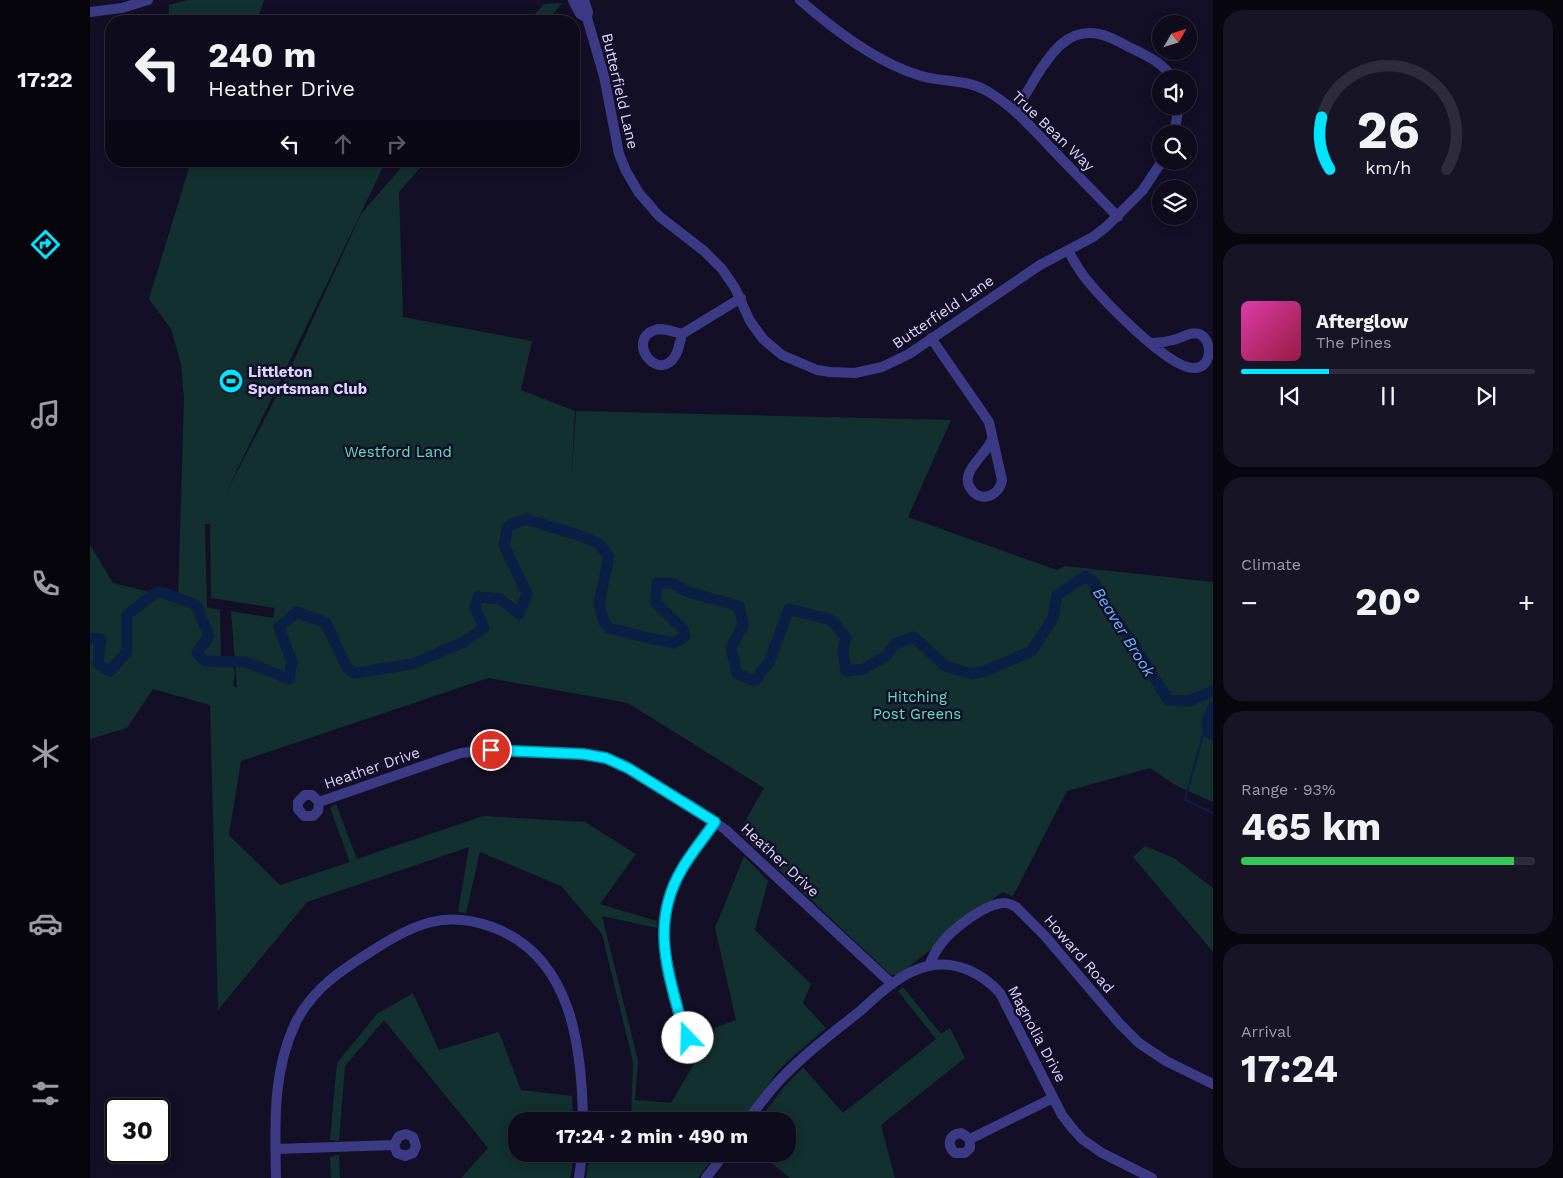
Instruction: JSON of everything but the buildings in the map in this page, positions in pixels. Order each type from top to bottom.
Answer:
[{"type":"street","points":[[90,12],[122,8],[148,0]]},
{"type":"street","name":"Butterfield Lane","points":[[574,0],[580,14],[586,18]]},
{"type":"street","name":"Butterfield Lane","points":[[584,0],[588,12],[586,18],[604,76],[616,144],[630,178],[652,208],[714,260],[741,298],[750,321],[763,339],[782,355],[817,370],[855,373],[869,371],[896,361],[1040,265],[1100,232],[1118,217],[1143,190],[1156,170]]},
{"type":"street","name":"True Bean Way","points":[[800,0],[877,57],[896,67],[920,76],[971,83],[1002,100],[1118,217]]},
{"type":"street","points":[[1015,111],[1055,48],[1068,39],[1083,34],[1098,34],[1113,38],[1155,60],[1167,70]]},
{"type":"street","points":[[1068,250],[1078,268],[1095,290],[1151,343],[1190,368],[1204,365],[1212,353],[1207,339],[1198,334],[1190,333],[1168,342],[1151,343]]},
{"type":"street","points":[[682,334],[741,298]]},
{"type":"street","points":[[932,338],[986,417],[990,426],[1002,476],[1002,484],[992,495],[982,496],[975,494],[970,488],[967,481],[968,474],[988,449],[992,439]]},
{"type":"street","name":"Heather Drive","points":[[319,802],[461,754],[491,750],[583,754],[606,758],[617,762],[692,806],[715,822],[744,845],[892,984]]},
{"type":"street","points":[[681,1020],[664,951],[663,929],[666,909],[671,891],[682,868],[715,822]]},
{"type":"street","name":"Howard Road","points":[[929,966],[933,954],[941,943],[984,909],[996,904],[1016,906],[1045,936],[1118,1023],[1140,1044],[1166,1061],[1213,1084]]},
{"type":"street","points":[[276,1178],[275,1103],[281,1064],[296,1024],[308,1003],[331,979],[393,937],[417,925],[442,919],[469,920],[500,930],[528,947],[551,971],[566,1003],[575,1038],[582,1085],[583,1112]]},
{"type":"street","name":"Magnolia Drive","points":[[754,1112],[779,1081],[798,1062],[892,984],[913,972],[929,966],[948,965],[977,973],[1000,993],[1062,1115],[1082,1139],[1102,1154],[1152,1178]]},
{"type":"street","points":[[970,1139],[1054,1098]]},
{"type":"street","points":[[276,1149],[394,1145]]},
{"type":"street","points":[[579,1178],[581,1162]]},
{"type":"street","points":[[706,1178],[718,1162]]},
{"type":"green space","points":[[188,0],[264,0],[259,15],[169,15],[169,5]]},
{"type":"green space","points":[[562,3],[553,15],[534,15],[544,4]]},
{"type":"green space","name":"Hitching Post Greens","points":[[189,167],[383,167],[225,495],[285,380],[361,214],[402,167],[421,167],[399,192],[403,317],[532,341],[521,390],[575,411],[571,487],[576,411],[951,420],[908,517],[1057,570],[1065,566],[1213,582],[1213,802],[1175,785],[1150,768],[1067,791],[1013,896],[1002,892],[899,975],[891,975],[739,832],[764,788],[628,703],[488,678],[241,761],[229,835],[280,885],[350,862],[330,808],[336,804],[357,859],[483,816],[585,822],[636,854],[600,904],[657,921],[657,928],[602,916],[638,1061],[635,1100],[671,1103],[703,1048],[711,1042],[715,1028],[736,1020],[715,928],[744,856],[768,881],[755,930],[811,984],[803,1003],[826,1028],[786,1063],[774,1076],[748,1112],[631,1112],[633,1062],[602,934],[561,886],[480,852],[466,913],[458,912],[469,847],[307,902],[218,1010],[210,705],[153,689],[127,728],[90,739],[90,545],[113,583],[178,599],[184,399],[181,364],[171,329],[149,299]],"holes":[[[205,524],[210,524],[211,598],[275,608],[273,618],[231,611],[237,688],[233,686],[235,673],[233,666],[221,665],[220,610],[207,607]]]},
{"type":"green space","points":[[1145,846],[1174,858],[1213,888],[1213,952],[1133,857]]},
{"type":"green space","points":[[903,987],[941,1034],[950,1028],[965,1058],[881,1125],[895,1178],[790,1178],[770,1162],[796,1162],[796,1112],[765,1112],[784,1087],[803,1067],[843,1113],[936,1039],[898,991]]},
{"type":"green space","points":[[413,993],[439,1050],[499,1032],[521,1090],[572,1096],[573,1112],[508,1112],[508,1162],[573,1162],[570,1178],[461,1178],[488,1148],[384,1020],[345,1066],[339,1141],[330,1140],[337,1063],[377,1014]]},
{"type":"green space","points":[[339,1155],[340,1178],[331,1178],[330,1157]]},
{"type":"green space","points":[[589,1162],[710,1162],[698,1178],[586,1178]]},
{"type":"waterway","name":"Beaver Brook","points":[[90,638],[101,639],[98,664],[110,671],[127,652],[127,615],[158,591],[194,604],[197,607],[209,636],[197,653],[205,661],[246,662],[289,679],[292,662],[279,627],[297,612],[326,623],[347,668],[355,673],[412,664],[464,642],[484,628],[475,607],[478,597],[500,599],[519,614],[527,594],[504,545],[508,526],[525,519],[598,543],[609,556],[599,604],[604,622],[609,628],[674,643],[685,636],[683,629],[656,603],[657,583],[673,583],[688,592],[739,606],[743,625],[731,648],[737,674],[755,681],[769,662],[789,609],[831,620],[846,637],[843,650],[846,671],[863,669],[886,656],[895,644],[914,637],[945,666],[972,674],[988,670],[1032,651],[1053,618],[1057,595],[1086,576],[1094,583],[1106,607],[1132,641],[1168,700],[1189,701],[1213,691]]},
{"type":"waterway","name":"Beaver Brook","points":[[1213,707],[1207,720],[1208,732],[1213,735]]},
{"type":"waterway","points":[[1207,720],[1185,800],[1213,813]]},
{"type":"place","name":"Littleton Sportsman Club","points":[[231,381]]},
{"type":"route","points":[[491,750],[583,754],[606,758],[628,768],[715,822],[682,868],[671,891],[664,919],[666,962],[684,1032],[688,1038]]},
{"type":"park label","name":"Westford Land","points":[[398,452]]}]
